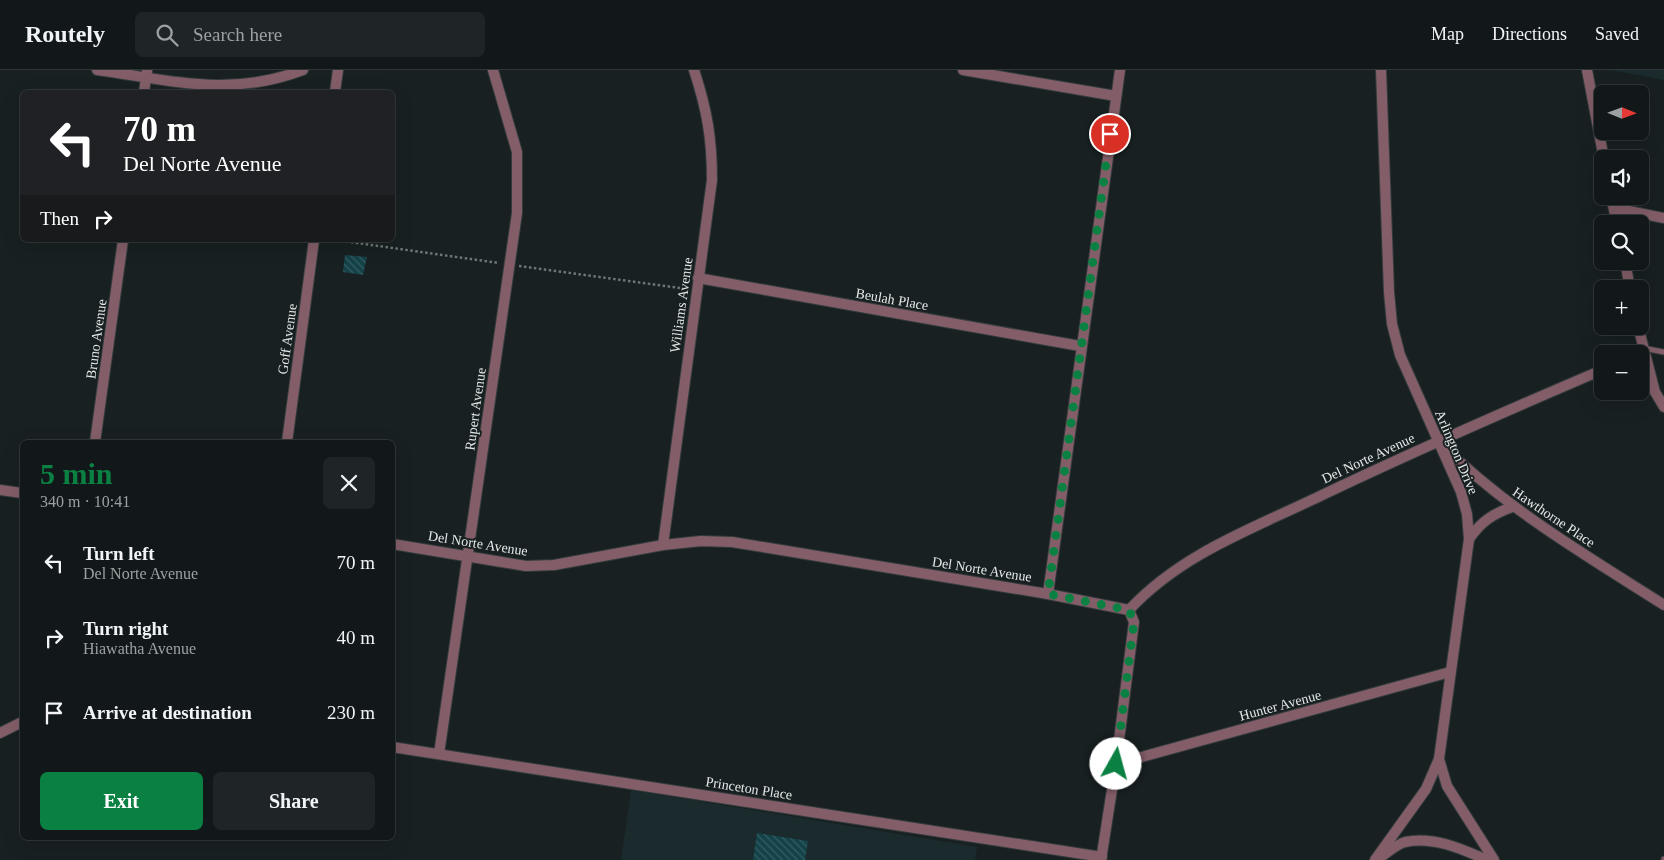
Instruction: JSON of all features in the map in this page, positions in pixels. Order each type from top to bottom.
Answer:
[{"type":"street","points":[[97,70],[147,73],[225,86],[254,84],[303,70]]},
{"type":"street","points":[[334,90],[338,70]]},
{"type":"street","name":"Rupert Avenue","points":[[440,754],[517,213],[516,152],[493,70]]},
{"type":"street","name":"Williams Avenue","points":[[663,545],[712,180],[712,140],[706,107],[694,70]]},
{"type":"street","points":[[963,70],[1116,96]]},
{"type":"street","points":[[1048,594],[1080,346],[1120,70]]},
{"type":"street","name":"Arlington Drive","points":[[1375,860],[1426,789],[1439,759],[1469,539],[1467,514],[1461,492],[1400,355],[1392,324],[1388,292],[1381,70]]},
{"type":"street","points":[[1587,70],[1602,150]]},
{"type":"street","points":[[144,90],[147,73]]},
{"type":"street","points":[[1613,205],[1615,215]]},
{"type":"street","points":[[1614,208],[1664,218]]},
{"type":"street","name":"Bruno Avenue","points":[[95,440],[123,242]]},
{"type":"street","name":"Goff Avenue","points":[[287,440],[314,242]]},
{"type":"street","name":"Beulah Place","points":[[698,278],[1080,346]]},
{"type":"street","name":"Del Norte Avenue","points":[[395,544],[526,566],[554,565],[663,545],[701,541],[732,542],[1048,594],[1129,610],[1143,595],[1181,564],[1220,544],[1437,440],[1594,373]]},
{"type":"street","points":[[1649,374],[1655,392],[1664,407]]},
{"type":"street","name":"Hawthorne Place","points":[[1437,440],[1473,476],[1512,507],[1664,605]]},
{"type":"street","points":[[0,490],[20,493]]},
{"type":"street","points":[[1469,539],[1481,522],[1494,513],[1512,507]]},
{"type":"street","points":[[1101,859],[1116,764],[1134,622],[1129,610]]},
{"type":"street","name":"Hunter Avenue","points":[[1116,764],[1450,672]]},
{"type":"street","points":[[0,733],[20,723]]},
{"type":"street","name":"Princeton Place","points":[[395,747],[1101,859]]},
{"type":"street","points":[[1439,759],[1447,786],[1494,860]]},
{"type":"street","name":"Arlington Drive","points":[[1375,860],[1404,842],[1431,841],[1465,850],[1487,860]]},
{"type":"lane","points":[[1649,352],[1664,352]]},
{"type":"path","points":[[350,242],[697,291]]},
{"type":"shaded area","points":[[1610,70],[1664,70],[1664,80]]},
{"type":"shaded area","points":[[631,790],[977,847],[975,860],[621,860]]},
{"type":"building","points":[[345,255],[367,257],[363,275],[343,272]]},
{"type":"building","points":[[757,833],[808,841],[805,860],[753,860]]},
{"type":"route","points":[[1110,134],[1048,594],[1115,606],[1129,610],[1132,616],[1134,622],[1116,764]]}]
